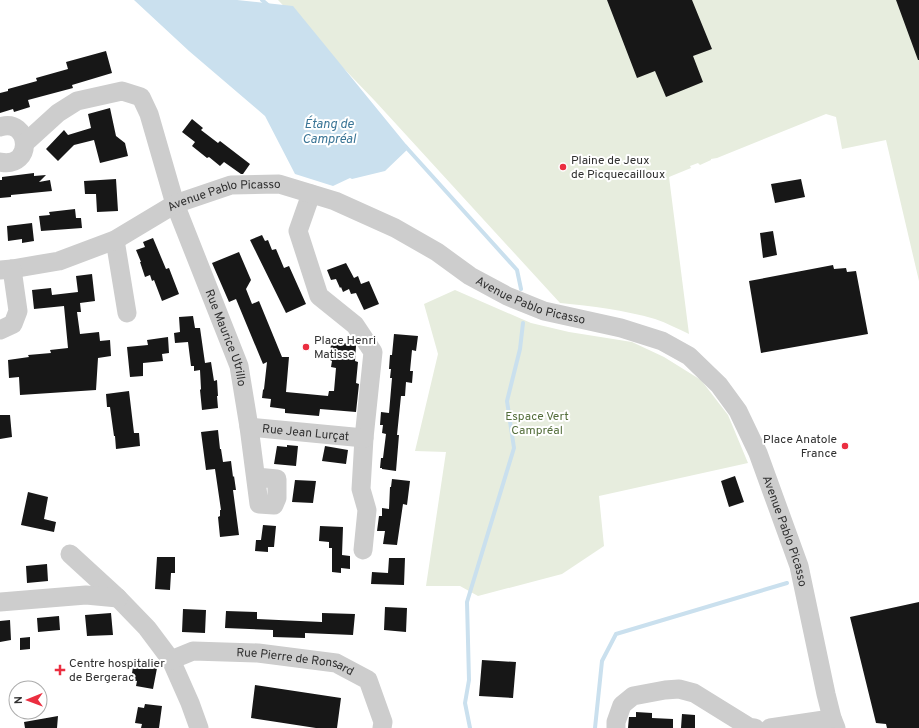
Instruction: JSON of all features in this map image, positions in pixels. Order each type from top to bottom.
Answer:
[{"type":"street","name":"Rue Maurice Utrillo","points":[[25,143],[58,113],[77,100],[122,90],[141,97],[149,114],[175,204],[239,366],[256,477]]},
{"type":"street","points":[[0,127],[10,126],[15,128],[20,132],[25,143],[22,155],[18,160],[6,163],[0,162]]},
{"type":"street","name":"Avenue Pablo Picasso","points":[[6,270],[60,261],[115,240],[175,204],[230,185],[279,184],[335,201],[394,228],[436,252],[470,276],[507,296],[544,311],[621,328],[662,341],[688,356],[719,385],[738,411],[758,453],[799,566],[834,723]]},
{"type":"street","points":[[311,194],[298,231],[319,296],[355,325],[373,352],[364,438],[361,489],[367,510],[363,550]]},
{"type":"street","points":[[115,240],[128,313]]},
{"type":"street","points":[[0,330],[13,324],[18,310],[6,270]]},
{"type":"street","name":"Rue Jean Lurçat","points":[[249,427],[364,438]]},
{"type":"street","points":[[70,554],[118,598],[147,628],[171,660],[199,728]]},
{"type":"street","points":[[0,602],[86,595],[118,598]]},
{"type":"street","name":"Rue Pierre de Ronsard","points":[[171,660],[193,651],[258,653],[336,662],[368,680],[383,722],[382,728]]},
{"type":"street","points":[[616,728],[616,722],[622,705],[633,696],[679,689],[694,693],[749,727],[755,728]]},
{"type":"street","points":[[770,728],[824,720],[834,723]]},
{"type":"green space","name":"Plaine de Jeux de Picquecailloux","points":[[278,0],[919,0],[919,281],[886,140],[842,149],[836,117],[826,114],[717,158],[711,159],[700,165],[698,163],[690,166],[691,168],[669,177],[689,334],[668,324],[632,313],[560,303],[375,101]]},
{"type":"green space","name":"Espace Vert Campréal","points":[[455,290],[531,323],[569,332],[632,342],[664,357],[701,380],[728,415],[748,463],[599,496],[604,546],[562,574],[478,596],[460,586],[426,586],[446,452],[415,451],[438,354],[424,304]]},
{"type":"water","name":"Étang de Campréal","points":[[134,0],[237,0],[293,6],[409,148],[385,171],[352,179],[350,178],[333,186],[295,174],[265,116],[189,51]]},
{"type":"building","points":[[607,0],[692,0],[712,49],[693,56],[703,82],[666,97],[655,71],[637,78]]},
{"type":"building","points":[[896,0],[919,0],[919,60],[918,60]]},
{"type":"building","points":[[106,51],[112,73],[72,85],[73,88],[28,100],[30,107],[14,112],[13,109],[0,113],[0,93],[8,91],[8,89],[37,81],[36,78],[68,69],[66,62]]},
{"type":"building","points":[[110,108],[116,136],[125,143],[128,156],[100,163],[94,140],[74,145],[58,161],[46,149],[64,130],[68,135],[91,128],[88,114]]},
{"type":"building","points":[[192,119],[203,128],[201,130],[218,143],[220,141],[250,164],[243,174],[224,162],[220,166],[192,146],[195,142],[182,132]]},
{"type":"building","points":[[34,173],[34,176],[46,175],[39,182],[50,180],[52,191],[11,195],[11,197],[0,198],[0,180],[2,180],[2,177]]},
{"type":"building","points":[[116,179],[118,211],[97,212],[96,194],[85,194],[84,181]]},
{"type":"building","points":[[801,179],[805,197],[775,203],[771,184]]},
{"type":"building","points":[[75,209],[76,218],[81,218],[82,228],[41,231],[39,216],[50,215],[49,212]]},
{"type":"building","points":[[32,223],[34,241],[22,243],[22,239],[8,241],[7,226]]},
{"type":"building","points":[[773,231],[777,255],[763,258],[760,233]]},
{"type":"building","points":[[262,235],[265,241],[268,240],[272,250],[276,249],[284,268],[289,266],[306,304],[286,313],[250,240]]},
{"type":"building","points":[[153,238],[166,269],[169,268],[179,294],[162,301],[154,280],[152,281],[150,275],[145,277],[136,250],[145,247],[143,242]]},
{"type":"building","points":[[239,252],[251,280],[246,289],[252,304],[259,301],[282,357],[289,357],[286,392],[328,396],[329,391],[334,391],[336,368],[331,367],[331,342],[354,344],[356,346],[355,361],[358,362],[356,383],[359,384],[356,412],[320,409],[319,416],[285,413],[285,409],[270,407],[271,399],[262,398],[267,362],[263,364],[236,299],[229,302],[212,263]]},
{"type":"building","points":[[346,263],[354,278],[358,276],[361,284],[369,281],[379,304],[364,310],[356,293],[351,294],[349,289],[343,292],[336,279],[331,280],[327,270]]},
{"type":"building","points":[[833,265],[834,269],[846,268],[847,272],[856,271],[868,334],[761,353],[749,281]]},
{"type":"building","points":[[92,274],[95,301],[80,303],[81,312],[77,312],[80,334],[99,332],[100,341],[110,340],[111,356],[98,358],[96,390],[20,395],[19,377],[9,378],[8,360],[29,357],[28,355],[51,353],[50,350],[68,348],[64,306],[34,309],[32,290],[51,288],[52,295],[78,292],[76,276]]},
{"type":"building","points":[[193,316],[195,328],[200,328],[205,363],[211,362],[214,381],[217,380],[218,408],[202,410],[200,370],[194,371],[194,366],[191,366],[188,342],[175,343],[174,333],[180,332],[179,317]]},
{"type":"building","points":[[394,334],[418,336],[416,351],[412,350],[410,371],[413,371],[412,383],[406,382],[405,396],[401,396],[397,435],[399,435],[396,471],[380,468],[381,458],[383,458],[386,434],[382,433],[383,425],[380,425],[381,412],[389,413],[392,378],[390,378],[391,369],[389,369]]},
{"type":"building","points":[[168,337],[169,353],[162,354],[163,361],[143,363],[143,376],[130,377],[127,347],[148,345],[147,340]]},
{"type":"building","points":[[129,391],[134,433],[139,433],[140,446],[116,449],[110,407],[107,407],[106,394]]},
{"type":"building","points":[[0,415],[10,415],[12,437],[0,439]]},
{"type":"building","points":[[218,430],[223,462],[231,461],[233,477],[234,476],[236,490],[233,490],[239,535],[220,537],[218,517],[220,516],[221,510],[215,469],[206,470],[201,432]]},
{"type":"building","points":[[287,445],[298,446],[296,466],[274,464],[277,446],[287,447]]},
{"type":"building","points":[[325,446],[348,450],[346,464],[322,461]]},
{"type":"building","points":[[735,476],[744,502],[729,507],[721,481]]},
{"type":"building","points":[[392,479],[410,481],[407,505],[403,504],[397,545],[383,544],[385,531],[377,531],[379,516],[382,516],[382,508],[389,509]]},
{"type":"building","points":[[295,480],[316,481],[313,503],[292,502]]},
{"type":"building","points":[[28,492],[48,497],[44,519],[56,522],[54,532],[21,525]]},
{"type":"building","points":[[263,525],[276,526],[274,547],[268,547],[268,552],[255,551],[256,540],[261,540]]},
{"type":"building","points":[[320,526],[343,527],[342,555],[350,556],[350,569],[341,568],[341,573],[332,572],[332,548],[329,548],[329,542],[319,541]]},
{"type":"building","points":[[157,557],[175,557],[175,573],[171,573],[170,590],[155,589]]},
{"type":"building","points":[[389,558],[405,558],[404,585],[371,584],[372,572],[388,573]]},
{"type":"building","points":[[47,564],[48,581],[27,583],[26,566]]},
{"type":"building","points":[[919,602],[919,728],[887,728],[886,724],[876,723],[850,617]]},
{"type":"building","points":[[385,607],[407,608],[406,632],[384,630]]},
{"type":"building","points":[[183,609],[206,610],[205,633],[182,632]]},
{"type":"building","points":[[226,611],[257,612],[257,619],[322,622],[322,613],[355,614],[353,635],[305,633],[305,638],[273,637],[273,630],[225,628]]},
{"type":"building","points":[[111,613],[113,635],[87,636],[85,615]]},
{"type":"building","points":[[59,616],[60,630],[38,632],[37,618]]},
{"type":"building","points":[[10,620],[11,640],[0,642],[0,621]]},
{"type":"building","points":[[30,637],[30,649],[20,650],[20,638]]},
{"type":"building","points":[[134,660],[158,663],[153,689],[136,686],[137,681],[131,680]]},
{"type":"building","points":[[482,660],[516,662],[513,698],[479,696]]},
{"type":"building","points":[[255,685],[341,698],[337,728],[316,728],[251,718]]},
{"type":"building","points":[[145,704],[162,706],[159,728],[141,728],[142,724],[135,723],[138,707],[144,708]]},
{"type":"building","points":[[636,712],[652,713],[652,718],[673,719],[673,728],[628,728],[629,717],[636,717]]},
{"type":"building","points":[[682,714],[695,715],[695,728],[681,728]]},
{"type":"building","points":[[58,716],[57,728],[25,728],[24,722],[48,720],[48,718]]},
{"type":"waterway","points":[[262,0],[269,6]]},
{"type":"waterway","points":[[405,146],[517,270],[521,289]]},
{"type":"waterway","points":[[470,728],[465,703],[469,680],[467,602],[514,448],[507,401],[520,349],[523,323]]},
{"type":"waterway","points":[[595,728],[602,661],[616,634],[787,583]]},
{"type":"place","name":"Plaine de Jeux de Picquecailloux","points":[[563,167]]},
{"type":"place","name":"Place Henri Matisse","points":[[306,347]]},
{"type":"place","name":"Place Anatole France","points":[[845,446]]},
{"type":"place","name":"Centre hospitalier de Bergerac","points":[[60,670]]}]
